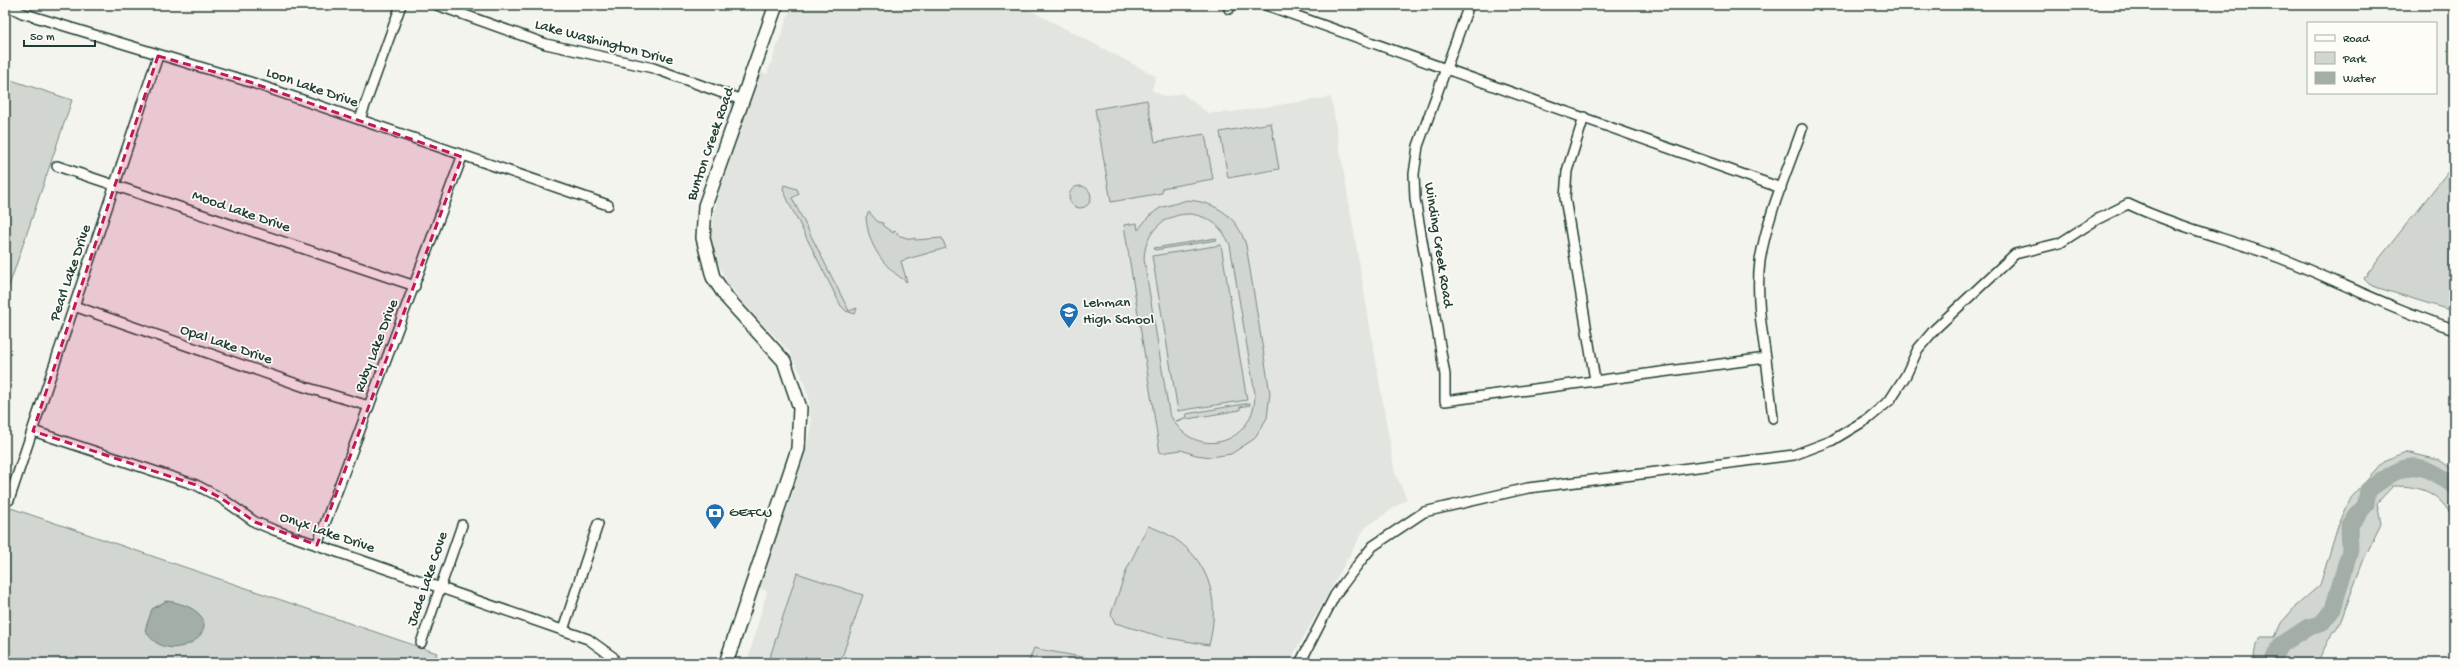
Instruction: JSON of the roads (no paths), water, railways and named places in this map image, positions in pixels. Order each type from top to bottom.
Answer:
[{"type":"street","points":[[360,119],[401,5]]},
{"type":"street","name":"Lake Washington Drive","points":[[437,5],[546,44],[653,68],[742,100]]},
{"type":"street","name":"Bunton Creek Road","points":[[726,663],[798,449],[800,408],[784,361],[730,303],[713,277],[706,254],[703,231],[705,206],[776,5]]},
{"type":"street","points":[[1266,5],[1781,188]]},
{"type":"street","name":"Winding Creek Road","points":[[1468,5],[1418,146],[1414,174],[1415,200],[1445,375],[1446,402],[1595,380]]},
{"type":"street","name":"Loon Lake Drive","points":[[6,6],[22,13],[158,56],[250,82],[360,119],[462,157],[608,205]]},
{"type":"street","name":"Pearl Lake Drive","points":[[9,500],[116,185],[158,56]]},
{"type":"street","points":[[1584,117],[1567,171],[1565,198],[1595,380],[1766,358]]},
{"type":"street","points":[[1773,418],[1759,306],[1760,260],[1781,188],[1802,129]]},
{"type":"street","name":"Ruby Lake Drive","points":[[317,545],[462,157]]},
{"type":"street","name":"Mood Lake Drive","points":[[57,166],[415,286]]},
{"type":"street","points":[[1300,663],[1335,595],[1359,563],[1373,546],[1424,512],[1528,488],[1794,455],[1831,441],[1869,418],[1890,400],[1906,374],[1918,349],[1935,329],[2015,254],[2060,243],[2096,220],[2128,204],[2158,218],[2279,258],[2381,301],[2454,329]]},
{"type":"street","name":"Opal Lake Drive","points":[[74,306],[304,387],[369,406]]},
{"type":"street","name":"Onyx Lake Drive","points":[[33,431],[196,485],[221,498],[255,522],[588,639],[614,657]]},
{"type":"street","points":[[563,630],[598,524]]},
{"type":"street","name":"Jade Lake Cove","points":[[420,643],[462,525]]},
{"type":"water","points":[[166,601],[175,602],[193,609],[200,615],[204,623],[202,632],[188,645],[165,647],[154,641],[145,630],[152,609]]},
{"type":"waterway","points":[[2276,663],[2274,658],[2281,645],[2308,627],[2321,624],[2333,609],[2350,550],[2349,526],[2366,504],[2368,490],[2392,474],[2410,467],[2419,467],[2429,471],[2454,486]]},
{"type":"place","name":"Lehman High School","points":[[1069,329]]},
{"type":"place","name":"GEFCU","points":[[715,530]]}]
